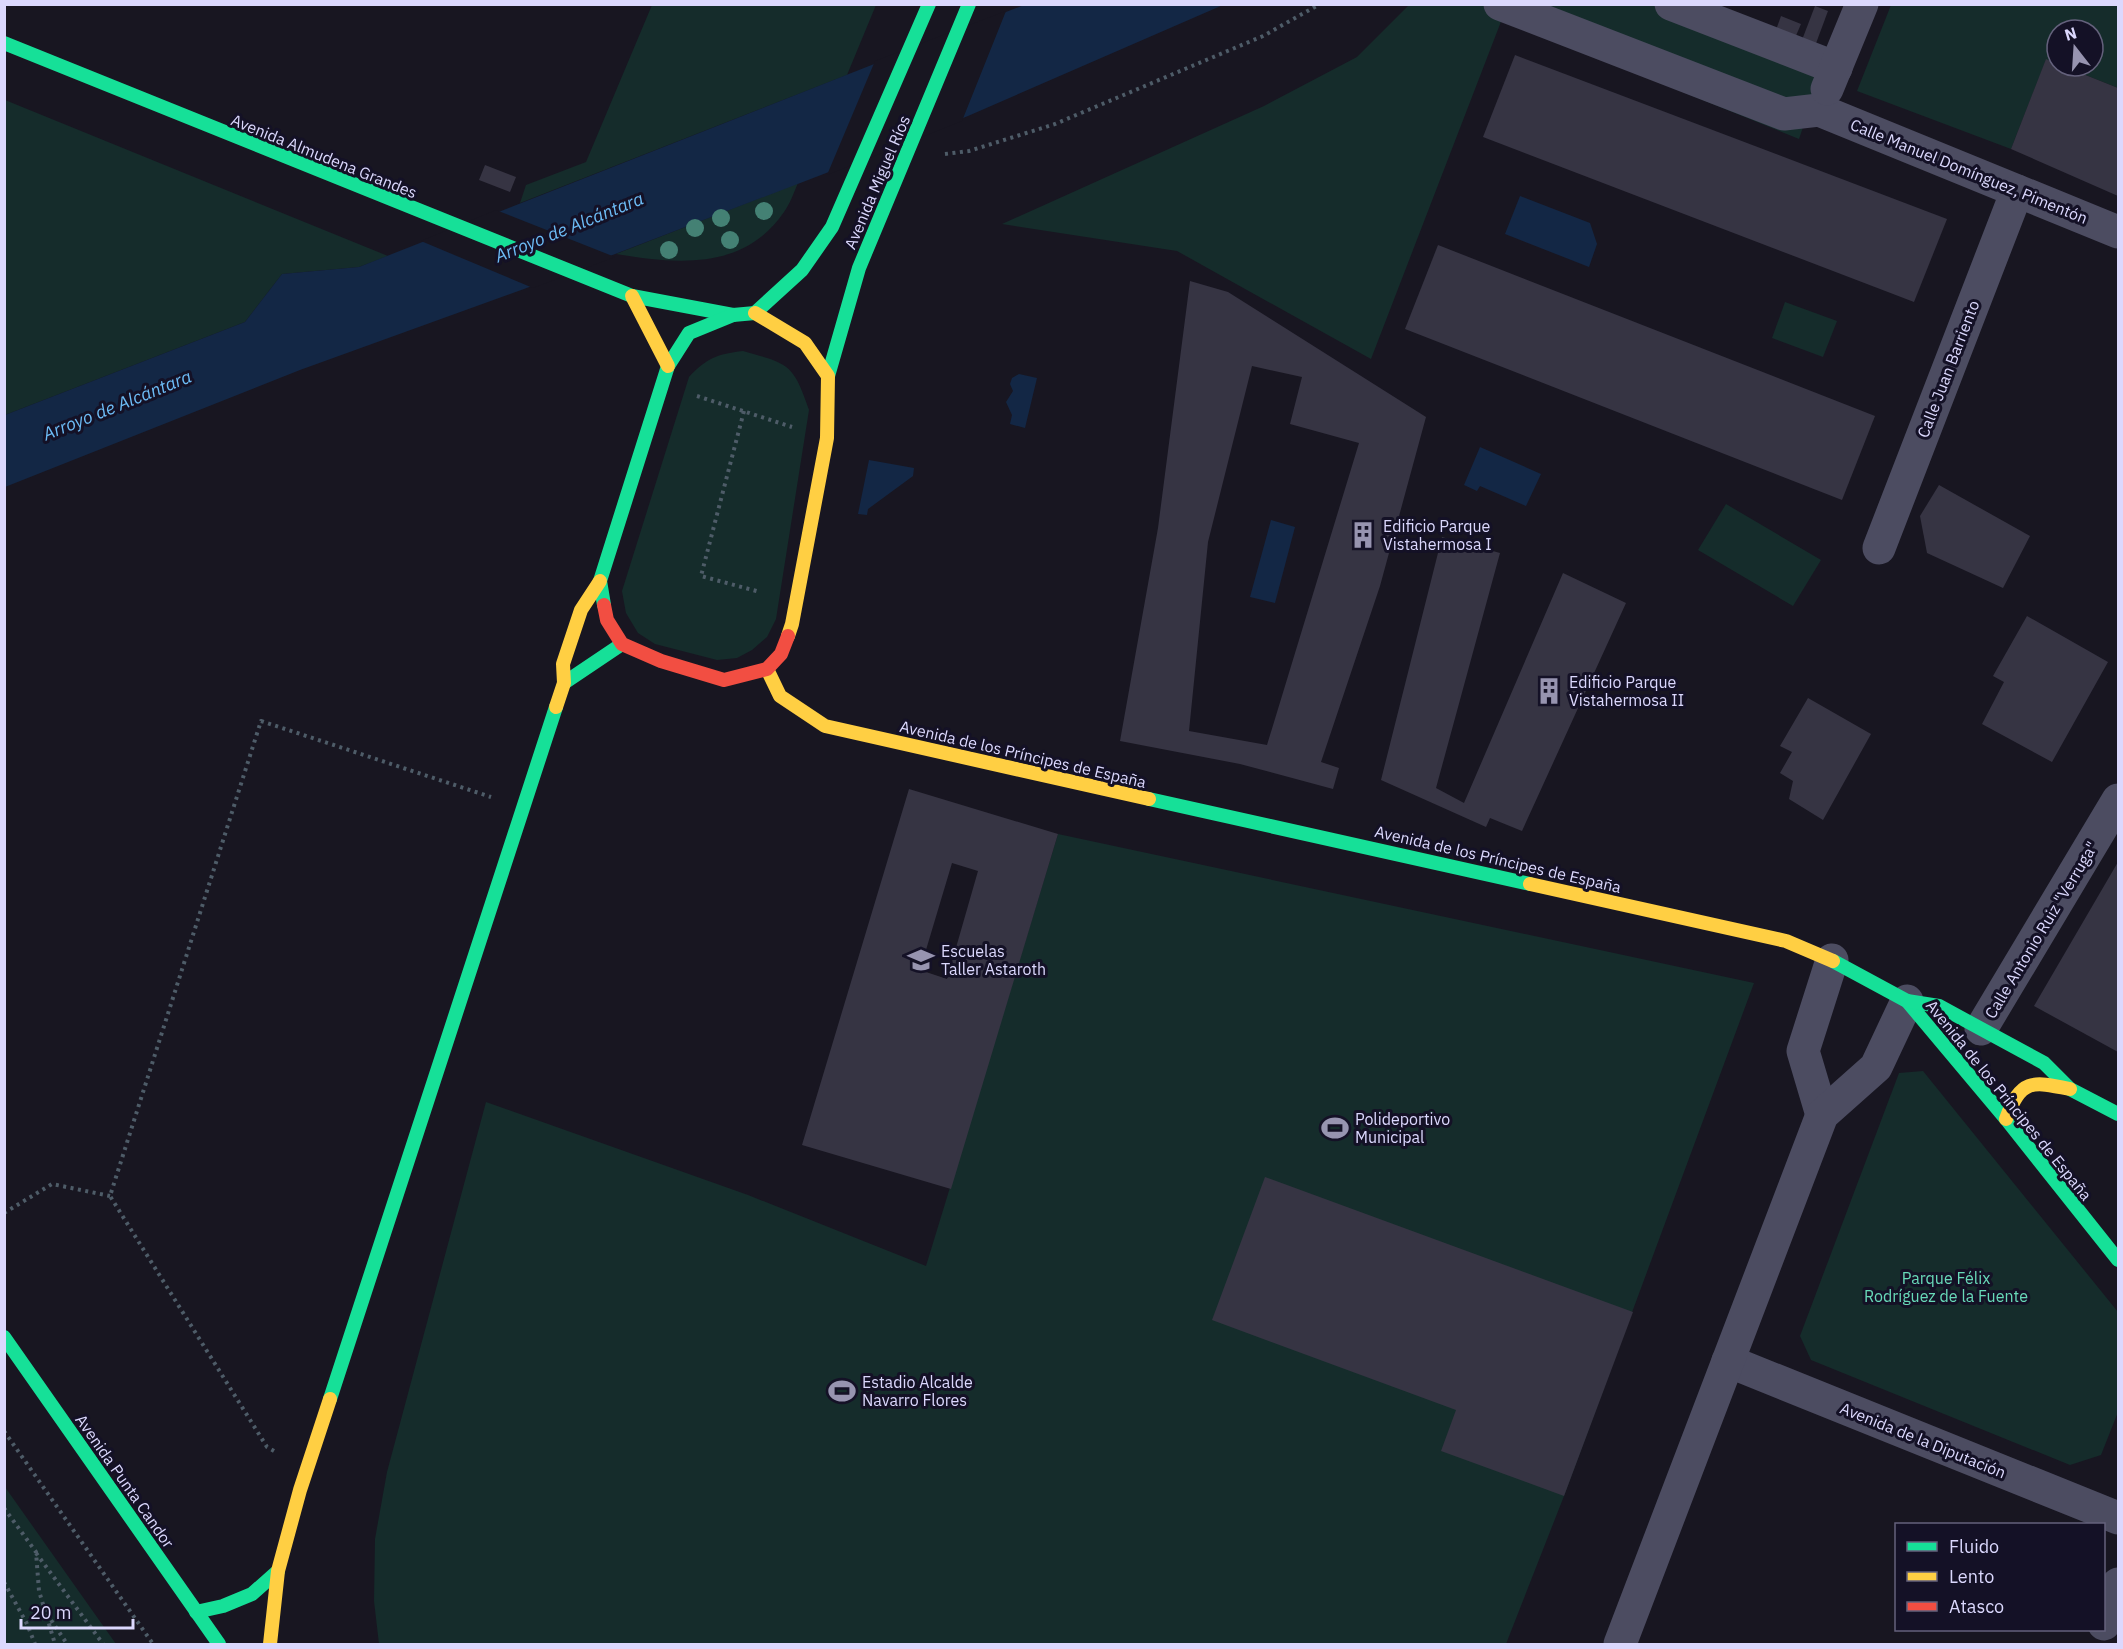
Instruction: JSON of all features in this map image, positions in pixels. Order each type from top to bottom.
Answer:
[{"type":"street","name":"Avenida Miguel Ríos","points":[[755,313],[802,270],[832,227],[929,4]]},
{"type":"street","name":"Avenida Miguel Ríos","points":[[767,669],[781,654],[792,624],[827,438],[828,376],[859,268],[969,4]]},
{"type":"street","points":[[1500,4],[1784,114],[1819,110],[1862,4]]},
{"type":"street","points":[[1671,4],[1836,68]]},
{"type":"street","name":"Avenida Almudena Grandes","points":[[4,44],[632,296],[733,315]]},
{"type":"street","name":"Calle Manuel Domínguez, Pimentón","points":[[1819,110],[2118,232]]},
{"type":"street","name":"Calle Juan Barriento","points":[[1879,548],[2017,191]]},
{"type":"street","points":[[632,296],[668,366]]},
{"type":"street","points":[[270,1644],[278,1571],[308,1466],[564,683],[562,664],[581,610],[600,581],[668,366],[689,333],[733,315],[755,313],[805,343],[828,376]]},
{"type":"street","points":[[600,581],[607,620],[622,644],[662,661],[724,680],[767,669]]},
{"type":"street","points":[[564,683],[622,644]]},
{"type":"street","name":"Avenida de los Príncipes de España","points":[[767,669],[780,696],[825,726],[1774,938],[1832,960],[1907,1001],[2006,1119],[2118,1260]]},
{"type":"street","name":"Calle Antonio Ruiz \"Verruga\"","points":[[1981,1029],[2118,800]]},
{"type":"street","points":[[1822,1114],[1803,1051],[1832,960]]},
{"type":"street","points":[[1620,1644],[1822,1114],[1876,1067],[1907,1001],[1938,1006],[2044,1063],[2070,1089]]},
{"type":"street","points":[[2006,1119],[2012,1101],[2023,1087],[2042,1083],[2070,1089],[2118,1114]]},
{"type":"street","name":"Avenida Punta Candor","points":[[4,1337],[219,1644]]},
{"type":"street","name":"Avenida de la Diputación","points":[[1728,1360],[2118,1518]]},
{"type":"street","points":[[196,1612],[223,1606],[252,1594],[278,1571]]},
{"type":"street","points":[[278,1571],[288,1618]]},
{"type":"street","points":[[2105,1619],[2118,1584]]},
{"type":"path","points":[[905,159],[969,152],[1055,124],[1263,36],[1320,4]]},
{"type":"path","points":[[694,395],[796,428]]},
{"type":"path","points":[[744,411],[701,576],[768,594]]},
{"type":"path","points":[[110,1196],[261,721],[524,807]]},
{"type":"path","points":[[4,1213],[52,1184],[110,1196],[267,1448],[308,1466]]},
{"type":"path","points":[[4,1431],[153,1644]]},
{"type":"path","points":[[4,1508],[103,1644]]},
{"type":"path","points":[[36,1552],[39,1591],[55,1644]]},
{"type":"path","points":[[4,1582],[35,1644]]},
{"type":"path","points":[[45,1611],[67,1644]]},
{"type":"green space","points":[[652,5],[876,5],[847,75],[520,203],[526,185],[586,162]]},
{"type":"green space","points":[[1409,5],[1702,5],[1828,54],[1799,139],[1502,19],[1371,359],[1177,251],[1002,224],[1264,106],[1357,57]]},
{"type":"green space","points":[[1891,5],[2118,5],[2118,88],[2093,78],[2105,78],[2105,18],[2045,18],[2045,63],[2011,149],[1857,91]]},
{"type":"green space","points":[[5,100],[388,256],[359,267],[282,274],[245,322],[5,415]]},
{"type":"green space","points":[[798,183],[786,209],[768,231],[749,245],[729,254],[685,261],[616,254]]},
{"type":"green space","points":[[1785,302],[1837,321],[1823,357],[1772,338]]},
{"type":"green space","points":[[743,351],[770,359],[787,368],[798,383],[809,410],[776,619],[767,637],[752,650],[737,658],[717,660],[655,644],[638,633],[626,613],[622,591],[689,377],[701,365],[713,358]]},
{"type":"green space","points":[[1726,504],[1821,560],[1793,606],[1698,550]]},
{"type":"green space","points":[[1058,834],[1754,983],[1564,1496],[1506,1644],[379,1644],[374,1601],[375,1539],[387,1472],[486,1102],[748,1195],[926,1266]]},
{"type":"green space","name":"Parque Félix Rodríguez de la Fuente","points":[[1923,1071],[2118,1312],[2118,1412],[2101,1455],[2070,1465],[1811,1360],[1800,1336],[1899,1073]]},
{"type":"green space","points":[[5,1487],[116,1644],[5,1644]]},
{"type":"water","name":"Arroyo de Alcántara","points":[[1024,5],[1223,5],[968,116],[834,170],[524,289],[300,370],[5,487],[5,415],[245,322],[282,274],[359,267]]},
{"type":"water","points":[[1520,196],[1590,223],[1597,244],[1589,267],[1505,234]]},
{"type":"water","points":[[1019,374],[1037,378],[1025,428],[1010,424],[1012,415],[1006,402],[1013,391],[1010,384],[1012,378]]},
{"type":"water","points":[[1480,447],[1541,474],[1526,506],[1480,486],[1477,491],[1464,485]]},
{"type":"water","points":[[869,460],[914,468],[913,476],[868,509],[867,515],[858,514]]},
{"type":"water","points":[[1271,520],[1295,527],[1275,603],[1250,597]]},
{"type":"pier","points":[[1006,11],[962,121],[827,175],[875,61]]},
{"type":"pier","points":[[496,210],[615,257],[533,288],[421,241]]},
{"type":"building","points":[[1815,6],[1828,11],[1815,46],[1802,40]]},
{"type":"building","points":[[1781,16],[1801,24],[1795,38],[1776,30]]},
{"type":"building","points":[[1515,55],[1947,219],[1914,302],[1483,137]]},
{"type":"building","points":[[2045,62],[2045,78],[2093,78],[2118,88],[2118,196],[2011,149]]},
{"type":"building","points":[[485,165],[516,177],[510,192],[479,180]]},
{"type":"building","points":[[1438,245],[1875,416],[1842,500],[1405,329]]},
{"type":"building","name":"Edificio Parque Vistahermosa I","points":[[1190,281],[1228,292],[1426,417],[1380,586],[1321,762],[1339,768],[1333,789],[1240,764],[1120,741],[1158,528]],"holes":[[[1252,366],[1302,377],[1290,424],[1359,443],[1267,745],[1189,731],[1208,542]]]},
{"type":"building","points":[[1939,485],[2030,536],[2003,588],[1927,553],[1920,516]]},
{"type":"building","name":"Edificio Parque Vistahermosa II","points":[[1442,537],[1500,553],[1436,788],[1464,803],[1563,573],[1626,603],[1522,831],[1490,818],[1486,827],[1381,780]]},
{"type":"building","points":[[2027,616],[2108,662],[2052,762],[1982,724],[2004,682],[1993,676]]},
{"type":"building","points":[[1808,698],[1871,734],[1823,820],[1789,799],[1793,781],[1780,773],[1792,752],[1780,746]]},
{"type":"building","name":"Escuelas Taller Astaroth","points":[[909,789],[1058,834],[951,1189],[802,1145]],"holes":[[[952,863],[978,871],[947,979],[920,970]]]},
{"type":"building","points":[[2118,862],[2118,1052],[2034,1006]]},
{"type":"building","points":[[1265,1177],[1633,1312],[1564,1496],[1441,1451],[1456,1410],[1212,1320]]},
{"type":"traffic: fast","points":[[755,313],[802,270],[832,227],[929,4]]},
{"type":"traffic: fast","points":[[828,376],[859,268],[969,4]]},
{"type":"traffic: fast","points":[[4,43],[632,296],[733,315]]},
{"type":"traffic: fast","points":[[604,605],[600,581],[668,366],[689,333],[733,315],[755,313]]},
{"type":"traffic: fast","points":[[564,683],[622,644]]},
{"type":"traffic: fast","points":[[330,1399],[556,707]]},
{"type":"traffic: fast","points":[[1149,799],[1530,884]]},
{"type":"traffic: fast","points":[[1833,961],[1907,1001],[2006,1119],[2118,1260]]},
{"type":"traffic: fast","points":[[1907,1001],[1939,1006],[2044,1063],[2070,1089],[2118,1114]]},
{"type":"traffic: fast","points":[[4,1337],[219,1644]]},
{"type":"traffic: fast","points":[[196,1612],[223,1606],[252,1594],[278,1571]]},
{"type":"traffic: slow","points":[[632,296],[668,366]]},
{"type":"traffic: slow","points":[[755,313],[805,343],[828,376],[827,438],[788,636]]},
{"type":"traffic: slow","points":[[556,707],[564,683],[563,664],[581,610],[600,581]]},
{"type":"traffic: slow","points":[[767,669],[780,696],[825,726],[1149,799]]},
{"type":"traffic: slow","points":[[1530,884],[1786,941],[1833,961]]},
{"type":"traffic: slow","points":[[2006,1119],[2017,1096],[2029,1086],[2037,1084],[2070,1089]]},
{"type":"traffic: slow","points":[[270,1644],[278,1571],[300,1490],[330,1399]]},
{"type":"traffic: jam","points":[[604,605],[607,620],[622,644],[661,661],[724,680],[767,669],[781,654],[788,636]]},
{"type":"place","name":"Edificio Parque Vistahermosa I","points":[[1363,535]]},
{"type":"place","name":"Edificio Parque Vistahermosa II","points":[[1549,691]]},
{"type":"place","name":"Escuelas Taller Astaroth","points":[[921,960]]},
{"type":"place","name":"Polideportivo Municipal","points":[[1335,1128]]},
{"type":"place","name":"Estadio Alcalde Navarro Flores","points":[[842,1391]]}]
